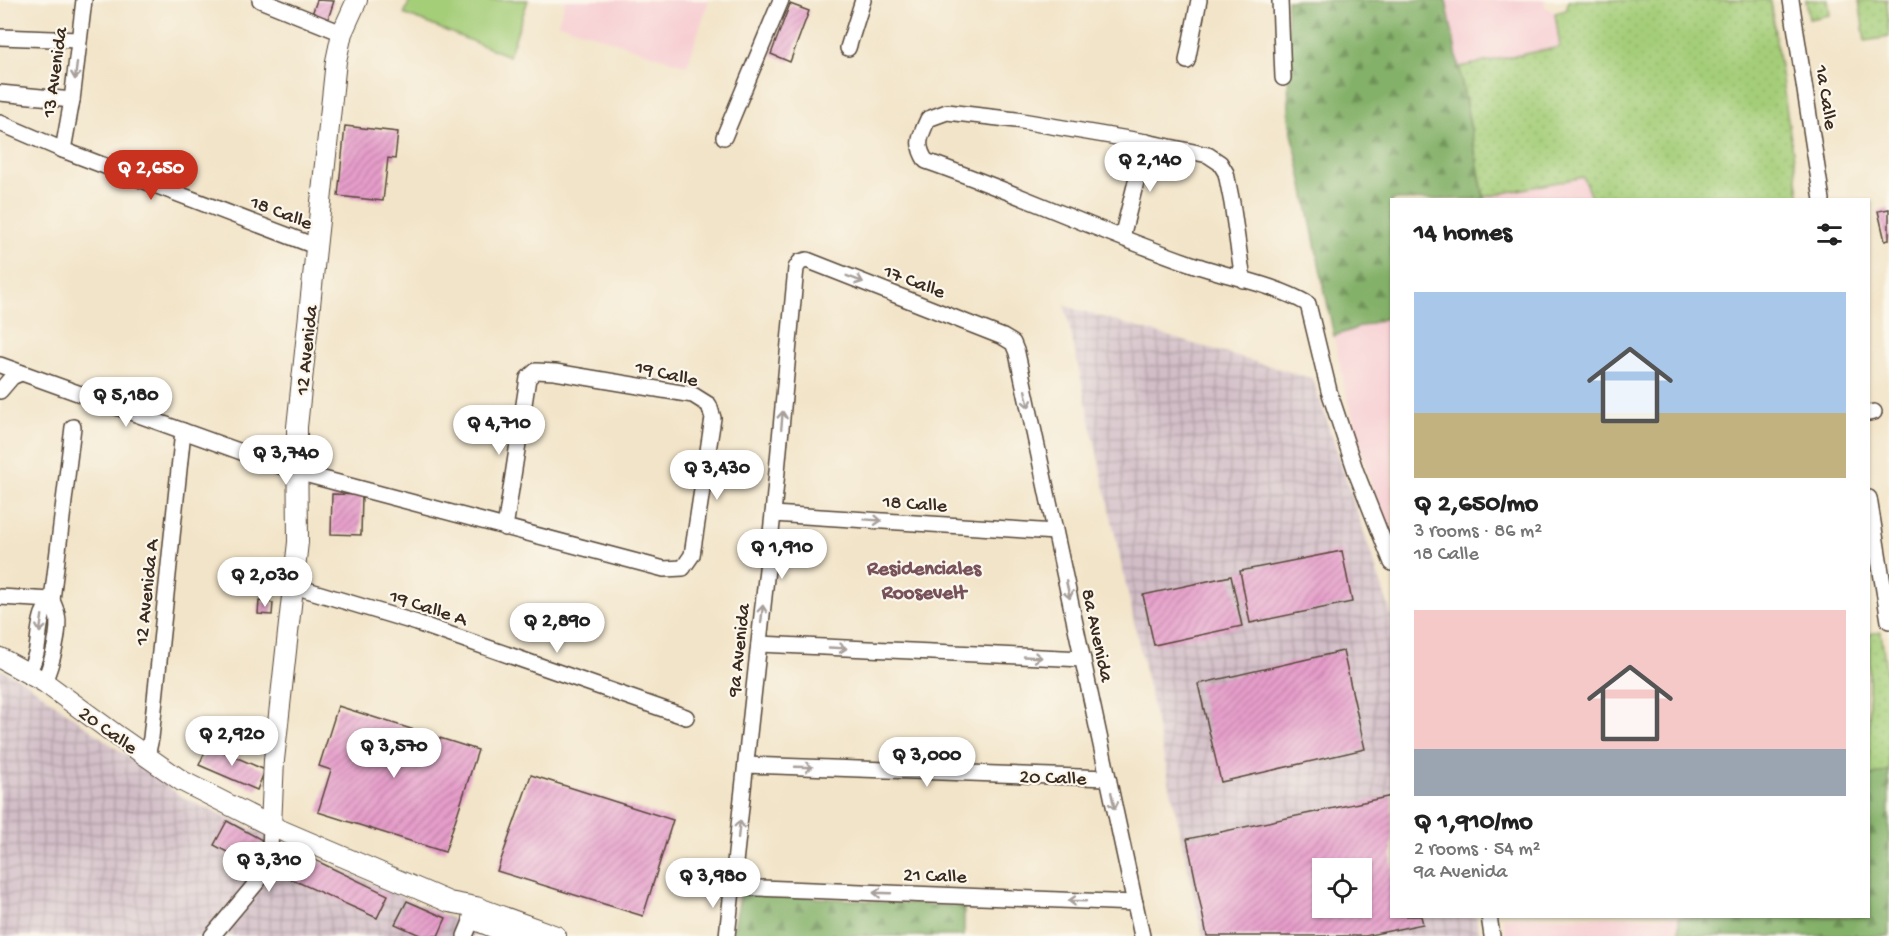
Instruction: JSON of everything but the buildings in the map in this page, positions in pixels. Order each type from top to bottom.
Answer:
[{"type":"main road","name":"12 Avenida","points":[[271,826],[274,760],[298,542],[297,428],[315,246],[336,61],[342,33],[357,0]]},
{"type":"main road","name":"20 Calle","points":[[0,658],[36,677],[182,781],[271,826],[449,902],[476,907],[556,936]]},
{"type":"main road","name":"20 Calle","points":[[449,902],[469,927],[515,936]]},
{"type":"street","name":"13 Avenida","points":[[63,150],[72,100],[84,0]]},
{"type":"street","points":[[260,0],[342,33]]},
{"type":"street","points":[[724,137],[781,0]]},
{"type":"street","points":[[848,48],[864,0]]},
{"type":"street","points":[[1186,61],[1199,0]]},
{"type":"street","points":[[1280,0],[1283,78]]},
{"type":"street","name":"1a Calle","points":[[1791,0],[1822,198]]},
{"type":"street","points":[[0,37],[79,40]]},
{"type":"street","points":[[0,93],[72,100]]},
{"type":"street","points":[[1243,280],[1226,173],[1220,163],[1208,155],[1016,120],[947,112],[928,119],[920,137],[919,151],[926,161],[1191,264],[1243,280],[1295,296],[1308,304],[1329,391],[1356,472],[1390,558]]},
{"type":"street","name":"18 Calle","points":[[0,123],[63,150],[315,246]]},
{"type":"street","points":[[1122,237],[1146,142]]},
{"type":"street","name":"17 Calle","points":[[800,262],[807,260],[1003,337],[1013,343]]},
{"type":"street","name":"9a Avenida","points":[[727,936],[773,514],[796,268],[800,262]]},
{"type":"street","name":"8a Avenida","points":[[1013,343],[1142,936]]},
{"type":"street","name":"19 Calle","points":[[0,365],[297,472],[505,528],[664,569],[682,568],[692,555],[713,418],[709,405],[693,395],[536,370],[528,378],[505,528]]},
{"type":"street","points":[[0,391],[12,377],[21,373]]},
{"type":"street","points":[[36,677],[51,666],[56,642],[58,615],[52,600],[73,427]]},
{"type":"street","name":"12 Avenida A","points":[[147,756],[151,738],[183,431]]},
{"type":"street","points":[[1870,504],[1889,621]]},
{"type":"street","name":"18 Calle","points":[[773,514],[1055,532]]},
{"type":"street","name":"19 Calle A","points":[[294,586],[417,623],[686,717]]},
{"type":"street","points":[[0,597],[52,600]]},
{"type":"street","points":[[759,644],[1083,659]]},
{"type":"street","name":"20 Calle","points":[[746,765],[1108,778]]},
{"type":"street","name":"12 Avenida","points":[[216,935],[258,881],[270,851],[271,826]]},
{"type":"street","name":"21 Calle","points":[[733,887],[1135,903]]},
{"type":"street","points":[[1489,918],[1492,936]]},
{"type":"shaded area","points":[[566,0],[709,0],[687,66],[558,23]]},
{"type":"shaded area","points":[[1446,0],[1545,0],[1545,7],[1555,13],[1560,47],[1459,67]]},
{"type":"shaded area","points":[[1583,177],[1592,198],[1484,198]]},
{"type":"shaded area","points":[[1065,306],[1313,379],[1390,611],[1390,918],[1476,918],[1479,936],[1203,936]]},
{"type":"shaded area","points":[[1390,317],[1390,543],[1367,472],[1345,389],[1334,336]]},
{"type":"shaded area","points":[[0,669],[24,681],[182,797],[471,927],[485,936],[0,936]]},
{"type":"shaded area","points":[[1502,918],[1679,918],[1679,936],[1506,936]]},
{"type":"green space","points":[[410,0],[528,0],[509,56],[404,14]]},
{"type":"green space","points":[[1287,0],[1446,0],[1484,198],[1390,198],[1390,317],[1334,336],[1289,118]]},
{"type":"green space","points":[[1569,0],[1770,0],[1800,198],[1592,198],[1583,177],[1484,197],[1459,67],[1560,47],[1555,13],[1566,10]]},
{"type":"green space","points":[[1806,0],[1828,0],[1830,15],[1809,19]]},
{"type":"green space","points":[[1859,0],[1887,0],[1889,37],[1865,41]]},
{"type":"green space","points":[[1881,632],[1889,692],[1889,773],[1870,776],[1870,634]]},
{"type":"green space","points":[[1889,770],[1889,936],[1679,936],[1679,918],[1870,918],[1870,777]]},
{"type":"green space","points":[[741,893],[964,907],[964,936],[732,936]]},
{"type":"district","name":"Residenciales Roosevelt","points":[[924,579]]}]
